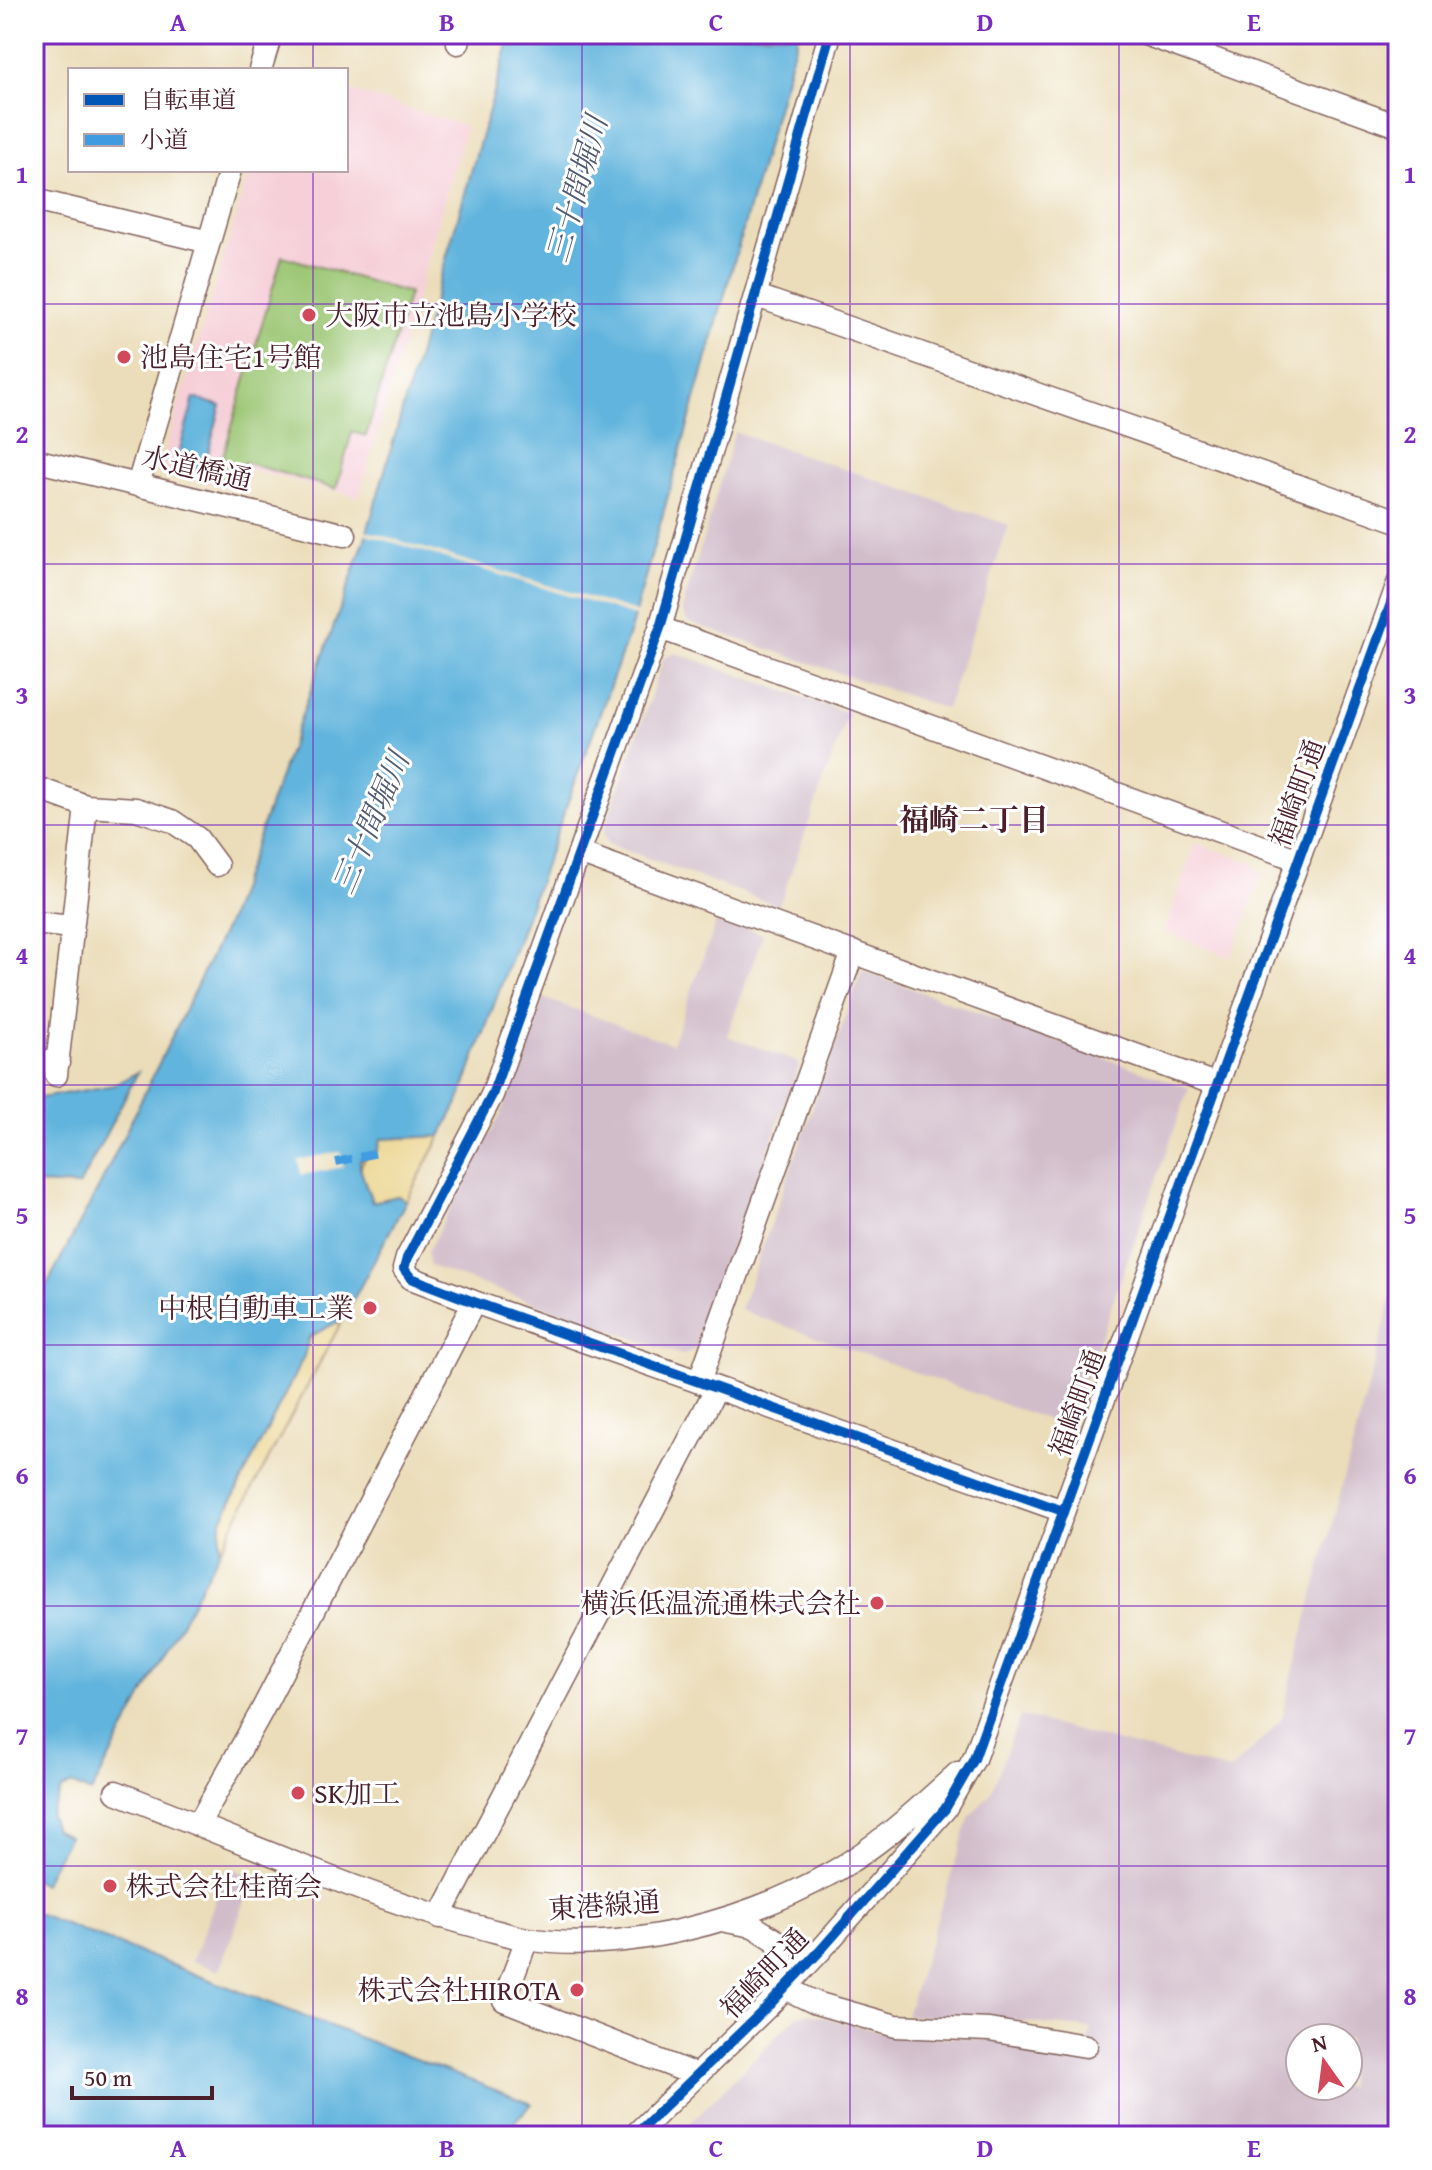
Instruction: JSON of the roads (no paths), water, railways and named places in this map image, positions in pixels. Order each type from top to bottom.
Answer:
[{"type":"street","points":[[261,68],[271,34]]},
{"type":"street","points":[[830,34],[660,628],[492,1095],[404,1269],[411,1278],[474,1302],[1063,1511]]},
{"type":"street","points":[[1145,34],[1398,126]]},
{"type":"street","points":[[138,485],[229,172]]},
{"type":"street","points":[[34,200],[209,242]]},
{"type":"street","points":[[757,296],[1398,521]]},
{"type":"street","name":"水道橋通","points":[[34,460],[345,535]]},
{"type":"street","name":"福崎町通","points":[[634,2136],[785,1988],[945,1809],[974,1759],[1398,584]]},
{"type":"street","points":[[660,628],[1299,860]]},
{"type":"street","points":[[34,787],[86,806],[136,809],[172,821],[197,838],[217,865]]},
{"type":"street","points":[[34,1060],[57,1069],[86,806]]},
{"type":"street","points":[[579,853],[1218,1085]]},
{"type":"street","points":[[34,923],[72,927]]},
{"type":"street","points":[[440,1917],[707,1386],[853,952]]},
{"type":"street","points":[[198,1825],[260,1714],[474,1302]]},
{"type":"street","name":"東港線通","points":[[116,1792],[384,1899],[440,1917],[527,1939],[591,1942],[632,1938],[721,1920],[769,1903],[845,1865],[908,1818],[974,1759]]},
{"type":"street","points":[[721,1920],[753,1926],[777,1941],[785,1969],[769,2005]]},
{"type":"street","points":[[527,1939],[504,2000],[696,2075]]},
{"type":"street","points":[[785,1988],[816,2003],[896,2026],[989,2030],[1086,2046]]},
{"type":"water","name":"三十間堀川","points":[[511,34],[798,34],[630,631],[459,1101],[441,1136],[381,1139],[378,1150],[360,1160],[372,1202],[398,1196],[406,1201],[343,1319],[309,1337],[304,1356],[221,1522],[219,1552],[91,1793],[72,1784],[61,1790],[50,1815],[55,1830],[69,1836],[43,1884],[34,1879],[34,1309],[99,1187],[228,921],[365,539]]},
{"type":"water","points":[[194,398],[221,406],[203,472],[176,464]]},
{"type":"water","points":[[138,1072],[79,1186],[34,1184],[34,1099],[114,1085]]},
{"type":"water","points":[[39,1914],[532,2104],[501,2136],[34,2136],[34,1916]]},
{"type":"place","name":"大阪市立池島小学校","points":[[309,315]]},
{"type":"place","name":"池島住宅1号館","points":[[124,357]]},
{"type":"place","name":"中根自動車工業","points":[[370,1308]]},
{"type":"place","name":"横浜低温流通株式会社","points":[[877,1603]]},
{"type":"place","name":"SK加工","points":[[298,1793]]},
{"type":"place","name":"株式会社桂商会","points":[[110,1886]]},
{"type":"place","name":"株式会社HIROTA","points":[[577,1990]]},
{"type":"district","name":"福崎二丁目","points":[[974,820]]}]
